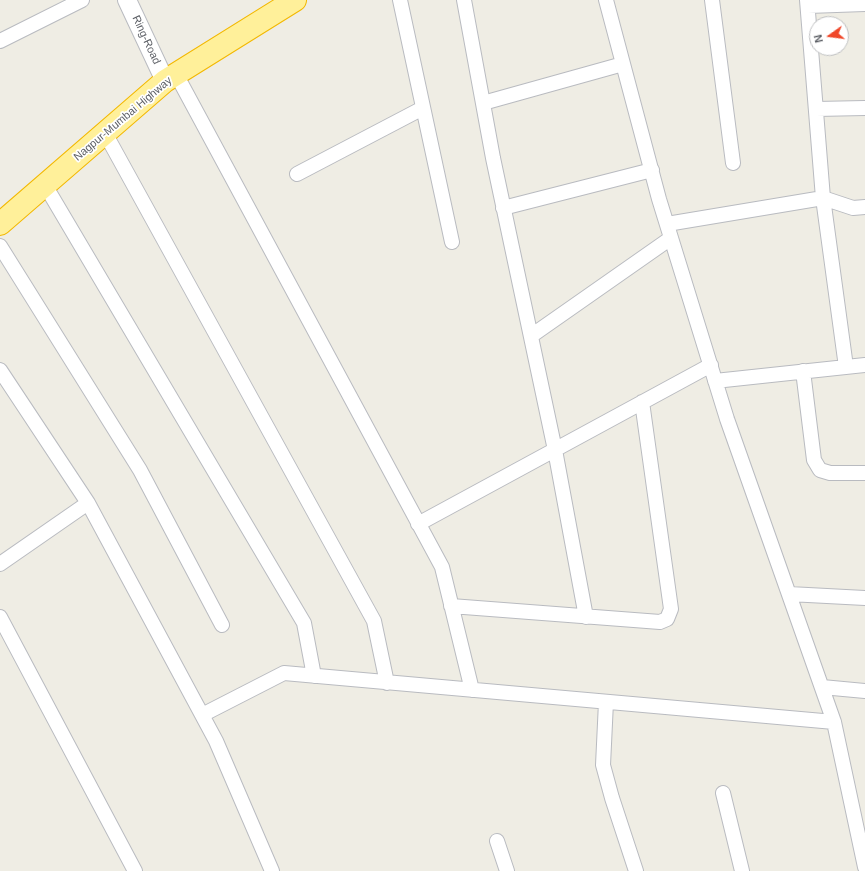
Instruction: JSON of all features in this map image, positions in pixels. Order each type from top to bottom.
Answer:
[{"type":"highway","name":"Nagpur-Mumbai Highway","points":[[0,224],[170,78],[295,0]]},
{"type":"street","points":[[0,41],[82,0]]},
{"type":"street","name":"Ring-Road","points":[[127,0],[170,78]]},
{"type":"street","points":[[400,0],[452,242]]},
{"type":"street","points":[[464,0],[503,208],[555,450],[586,616]]},
{"type":"street","points":[[606,0],[671,238],[715,381],[834,722],[865,867]]},
{"type":"street","points":[[712,0],[733,163]]},
{"type":"street","points":[[846,366],[823,198],[808,3],[865,4]]},
{"type":"street","points":[[483,104],[623,64]]},
{"type":"street","points":[[170,78],[442,567],[472,690]]},
{"type":"street","points":[[296,174],[423,108]]},
{"type":"street","points":[[816,109],[865,108]]},
{"type":"street","points":[[105,133],[374,621],[387,683]]},
{"type":"street","points":[[503,208],[652,170]]},
{"type":"street","points":[[45,185],[304,623],[314,676]]},
{"type":"street","points":[[667,224],[823,198],[854,208],[865,207]]},
{"type":"street","points":[[531,336],[671,238]]},
{"type":"street","points":[[0,246],[140,470],[222,626]]},
{"type":"street","points":[[418,524],[710,365]]},
{"type":"street","points":[[715,381],[865,365]]},
{"type":"street","points":[[0,370],[88,503],[216,741],[272,871]]},
{"type":"street","points":[[803,371],[814,460],[820,470],[830,473],[865,473]]},
{"type":"street","points":[[451,606],[660,622],[668,619],[671,609],[642,402]]},
{"type":"street","points":[[0,564],[88,503]]},
{"type":"street","points":[[789,594],[865,598]]},
{"type":"street","points":[[0,617],[136,871]]},
{"type":"street","points":[[202,715],[284,673],[834,722]]},
{"type":"street","points":[[822,687],[865,691]]},
{"type":"street","points":[[606,702],[603,765],[612,798],[636,871]]},
{"type":"street","points":[[723,793],[742,871]]},
{"type":"street","points":[[497,841],[507,871]]}]
